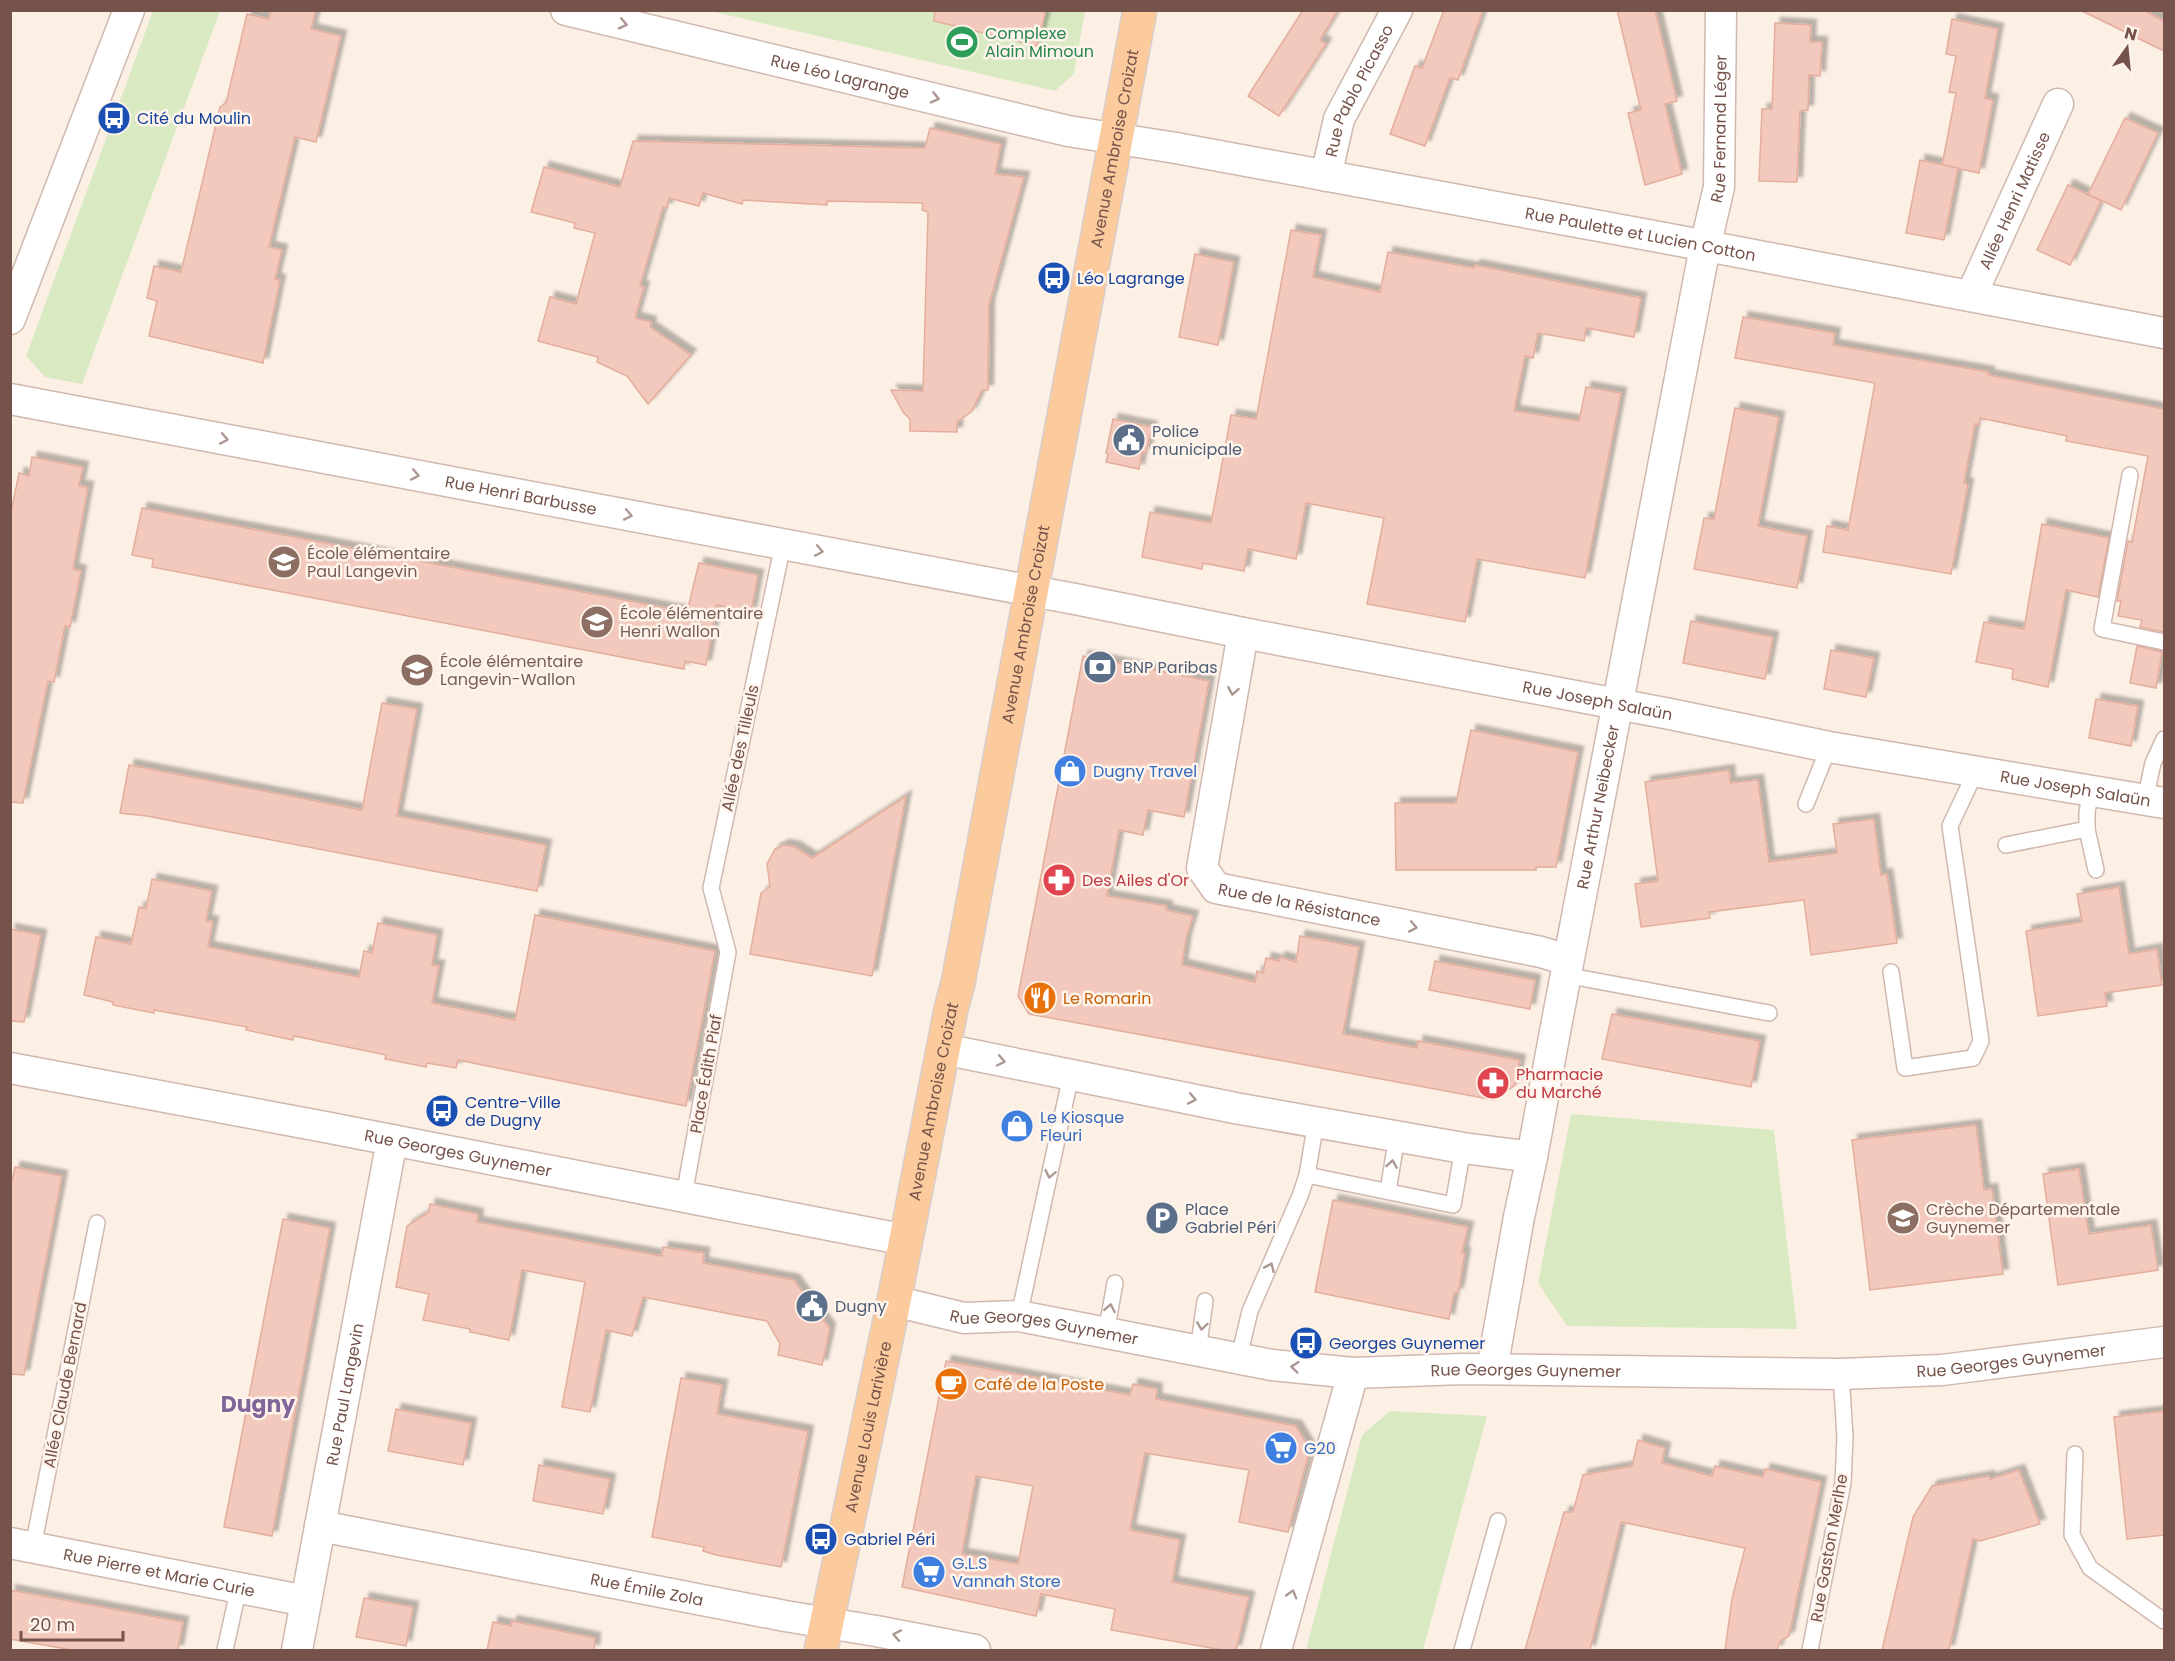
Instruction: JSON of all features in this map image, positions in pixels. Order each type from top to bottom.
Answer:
[{"type":"main road","name":"Avenue Ambroise Croizat","points":[[906,1240],[958,983],[1140,10]]},
{"type":"main road","name":"Avenue Louis Larivière","points":[[823,1637],[906,1240]]},
{"type":"street","points":[[10,319],[129,10]]},
{"type":"street","name":"Rue Léo Lagrange","points":[[566,10],[1068,131],[1115,138]]},
{"type":"street","name":"Rue Pablo Picasso","points":[[1326,176],[1339,119],[1397,10]]},
{"type":"street","name":"Rue Fernand Léger","points":[[1705,247],[1719,187],[1721,10]]},
{"type":"street","name":"Allée Henri Matisse","points":[[1971,296],[2058,104]]},
{"type":"street","name":"Rue Paulette et Lucien Cotton","points":[[1115,138],[2164,333]]},
{"type":"street","name":"Rue Arthur Neibecker","points":[[1492,1369],[1566,967],[1705,247]]},
{"type":"street","name":"Rue Henri Barbusse","points":[[10,399],[1032,591]]},
{"type":"street","name":"Rue Joseph Salaün","points":[[1032,591],[1829,747],[2155,802]]},
{"type":"street","name":"Rue de la Résistance","points":[[1243,633],[1202,868],[1216,888],[1541,952],[1566,967]]},
{"type":"street","points":[[943,1049],[1316,1122],[1463,1148],[1532,1157]]},
{"type":"street","name":"Rue Georges Guynemer","points":[[10,1068],[906,1240]]},
{"type":"street","name":"Rue Paul Langevin","points":[[297,1650],[392,1140]]},
{"type":"street","name":"Rue Georges Guynemer","points":[[894,1301],[964,1317],[1019,1316],[1272,1365],[1353,1373],[1492,1369],[1841,1374],[1942,1370],[2164,1342]]},
{"type":"street","points":[[1276,1650],[1353,1373]]},
{"type":"street","name":"Rue Émile Zola","points":[[320,1526],[823,1637],[876,1631],[975,1650]]},
{"type":"street","name":"Rue Pierre et Marie Curie","points":[[22,1545],[306,1601]]},
{"type":"lane","points":[[2130,475],[2102,629],[2164,642]]},
{"type":"lane","name":"Allée des Tilleuls","points":[[728,952],[711,888],[783,544]]},
{"type":"lane","points":[[2155,802],[2153,763],[2164,739]]},
{"type":"lane","points":[[1806,804],[1829,747]]},
{"type":"lane","points":[[1891,972],[1905,1068],[1973,1058],[1981,1041],[1950,826],[1975,773]]},
{"type":"lane","points":[[2091,791],[2087,828],[2096,870]]},
{"type":"lane","points":[[2006,845],[2087,828]]},
{"type":"lane","name":"Place Édith Piaf","points":[[684,1196],[728,952]]},
{"type":"lane","points":[[1566,967],[1769,1013]]},
{"type":"lane","points":[[1019,1316],[1071,1075]]},
{"type":"lane","points":[[1239,1357],[1247,1321],[1300,1196],[1316,1122]]},
{"type":"lane","points":[[1388,1191],[1397,1136]]},
{"type":"lane","points":[[1306,1175],[1453,1205],[1463,1148]]},
{"type":"lane","name":"Allée Claude Bernard","points":[[22,1545],[97,1223]]},
{"type":"lane","points":[[1106,1333],[1115,1283]]},
{"type":"lane","points":[[1198,1351],[1206,1300]]},
{"type":"lane","name":"Rue Gaston Merlhe","points":[[1810,1650],[1843,1483],[1845,1437],[1841,1374]]},
{"type":"lane","points":[[2075,1454],[2072,1535],[2090,1568],[2164,1621]]},
{"type":"lane","points":[[1462,1650],[1498,1521]]},
{"type":"lane","points":[[225,1650],[239,1587]]},
{"type":"green space","points":[[153,11],[220,11],[82,384],[45,377],[26,356]]},
{"type":"green space","name":"Complexe Alain Mimoun","points":[[710,11],[1085,11],[1074,74],[1055,91]]},
{"type":"green space","points":[[1571,1114],[1774,1130],[1797,1329],[1567,1326],[1538,1283]]},
{"type":"green space","points":[[1390,1411],[1487,1416],[1423,1650],[1306,1650],[1362,1435]]},
{"type":"building","points":[[271,10],[316,10],[311,29],[341,36],[316,142],[295,137],[269,247],[282,250],[275,279],[280,280],[263,363],[149,336],[157,301],[147,298],[154,266],[181,272],[220,107],[226,103],[247,14],[269,19]]},
{"type":"building","points":[[935,10],[1046,10],[1037,46],[934,21]]},
{"type":"building","points":[[1303,10],[1338,10],[1320,40],[1326,44],[1279,116],[1248,96]]},
{"type":"building","points":[[1444,10],[1483,10],[1458,80],[1450,78],[1425,146],[1390,134],[1415,66],[1422,68]]},
{"type":"building","points":[[1617,10],[1655,10],[1677,101],[1665,104],[1682,174],[1645,185],[1628,113],[1641,110]]},
{"type":"building","points":[[2080,10],[2143,10],[2164,21],[2164,51]]},
{"type":"building","points":[[1952,19],[1998,29],[1985,98],[1993,100],[1979,173],[1942,165],[1956,93],[1949,92],[1956,56],[1946,54]]},
{"type":"building","points":[[1775,23],[1811,25],[1810,42],[1822,42],[1820,76],[1809,75],[1808,110],[1800,111],[1797,182],[1759,181],[1762,109],[1772,109]]},
{"type":"building","points":[[2125,118],[2158,133],[2121,210],[2088,194]]},
{"type":"building","points":[[930,128],[1001,144],[995,174],[1024,177],[989,305],[988,390],[982,390],[972,411],[957,422],[957,432],[910,431],[910,419],[903,412],[891,390],[923,391],[928,212],[922,210],[923,203],[827,201],[827,205],[743,200],[742,204],[703,193],[699,206],[669,198],[667,208],[663,207],[640,286],[644,287],[635,318],[651,322],[650,327],[691,355],[648,404],[627,376],[597,362],[598,357],[538,341],[550,297],[576,304],[595,233],[574,228],[575,223],[531,212],[544,167],[620,187],[633,141],[925,148]]},
{"type":"building","points":[[1920,160],[1958,168],[1944,240],[1906,233]]},
{"type":"building","points":[[2068,185],[2101,201],[2070,265],[2037,250]]},
{"type":"building","points":[[1291,230],[1321,235],[1313,277],[1380,292],[1388,252],[1474,268],[1475,265],[1641,298],[1634,337],[1586,328],[1584,341],[1538,333],[1533,358],[1525,356],[1514,411],[1579,421],[1586,387],[1621,393],[1585,578],[1477,559],[1465,622],[1367,604],[1384,518],[1306,503],[1296,559],[1248,549],[1244,571],[1203,563],[1202,569],[1142,557],[1150,512],[1211,523],[1231,415],[1256,419]]},
{"type":"building","points":[[1195,254],[1234,262],[1218,345],[1179,337]]},
{"type":"building","points":[[1743,317],[1835,333],[1833,345],[1989,372],[1988,375],[2164,409],[2164,632],[2140,627],[2142,620],[2118,616],[2121,601],[2117,601],[2128,541],[2132,542],[2148,456],[2066,441],[2067,436],[1980,418],[1979,425],[1975,424],[1964,483],[1968,484],[1951,574],[1823,552],[1827,526],[1848,530],[1875,383],[1735,358]]},
{"type":"building","points":[[1735,408],[1779,417],[1758,526],[1807,536],[1797,588],[1694,569],[1704,518],[1714,519]]},
{"type":"building","name":"Police municipale","points":[[1113,419],[1152,427],[1146,453],[1142,452],[1139,469],[1106,462]]},
{"type":"building","points":[[32,457],[83,467],[79,486],[88,487],[73,569],[81,571],[70,627],[65,626],[54,682],[48,681],[23,803],[10,802],[10,517],[19,473],[29,476]]},
{"type":"building","points":[[142,508],[687,612],[699,563],[758,575],[751,612],[717,605],[706,665],[685,661],[684,669],[152,567],[153,559],[132,555]]},
{"type":"building","points":[[2042,524],[2109,538],[2098,597],[2066,590],[2048,687],[2012,679],[2013,669],[1976,662],[1984,622],[2024,629]]},
{"type":"building","points":[[1691,621],[1773,637],[1765,679],[1683,663]]},
{"type":"building","points":[[2137,646],[2162,652],[2156,688],[2130,683]]},
{"type":"building","points":[[1831,650],[1874,658],[1866,697],[1824,689]]},
{"type":"building","points":[[1083,656],[1209,681],[1184,817],[1148,810],[1143,835],[1119,830],[1107,896],[1167,906],[1166,910],[1193,916],[1182,965],[1255,982],[1257,971],[1263,973],[1266,958],[1279,961],[1280,957],[1296,962],[1300,936],[1359,947],[1343,1034],[1417,1048],[1418,1041],[1520,1060],[1515,1085],[1494,1100],[1029,1014],[1018,996]]},
{"type":"building","points":[[2096,699],[2138,706],[2131,746],[2089,738]]},
{"type":"building","points":[[382,703],[417,709],[397,816],[546,845],[537,891],[147,816],[120,813],[129,765],[362,810]]},
{"type":"building","points":[[1471,730],[1578,752],[1556,867],[1536,867],[1536,870],[1396,870],[1395,803],[1456,803]]},
{"type":"building","points":[[1729,770],[1730,783],[1758,780],[1769,862],[1837,853],[1833,824],[1874,819],[1881,875],[1887,874],[1897,943],[1811,955],[1804,900],[1709,912],[1710,918],[1641,927],[1635,884],[1658,881],[1645,782]]},
{"type":"building","points":[[906,796],[872,976],[750,954],[761,893],[770,887],[767,864],[775,849],[784,845],[795,847],[812,858]]},
{"type":"building","points":[[152,879],[212,891],[206,921],[213,922],[208,947],[359,977],[364,951],[372,953],[378,923],[437,935],[432,965],[439,966],[432,1003],[515,1020],[535,915],[715,951],[686,1106],[458,1060],[456,1068],[427,1063],[426,1067],[385,1059],[386,1055],[294,1036],[293,1040],[246,1030],[247,1027],[113,1005],[113,1002],[84,995],[96,937],[131,944],[139,907],[146,909]]},
{"type":"building","points":[[2119,887],[2129,954],[2157,949],[2162,985],[2105,993],[2107,1006],[2038,1016],[2026,931],[2082,922],[2077,894]]},
{"type":"building","points":[[10,929],[41,935],[24,1022],[10,1021]]},
{"type":"building","points":[[1435,961],[1535,980],[1530,1009],[1429,990]]},
{"type":"building","points":[[1612,1014],[1760,1041],[1751,1087],[1602,1059]]},
{"type":"building","points":[[1976,1125],[1984,1190],[1992,1189],[2003,1274],[1870,1290],[1852,1140]]},
{"type":"building","points":[[15,1167],[62,1176],[24,1375],[10,1374],[10,1189]]},
{"type":"building","points":[[2079,1169],[2089,1234],[2151,1225],[2158,1270],[2058,1285],[2043,1174]]},
{"type":"building","points":[[1333,1200],[1468,1227],[1462,1253],[1465,1253],[1458,1293],[1454,1293],[1449,1319],[1315,1292]]},
{"type":"building","points":[[430,1204],[478,1214],[477,1222],[662,1256],[663,1247],[704,1253],[703,1263],[794,1280],[830,1329],[822,1365],[778,1355],[780,1344],[767,1321],[643,1297],[632,1336],[606,1330],[590,1412],[562,1407],[585,1282],[522,1270],[509,1340],[470,1332],[470,1329],[423,1320],[429,1294],[396,1287],[407,1226],[429,1212]]},
{"type":"building","points":[[283,1219],[330,1228],[272,1536],[224,1527]]},
{"type":"building","points":[[946,1361],[1130,1395],[1133,1384],[1157,1389],[1156,1399],[1296,1426],[1310,1449],[1288,1532],[1239,1522],[1249,1470],[1145,1453],[1130,1530],[1180,1540],[1172,1582],[1249,1597],[1236,1650],[1222,1650],[1111,1630],[1115,1609],[1041,1594],[1036,1616],[902,1587]],"holes":[[[976,1476],[1033,1486],[1018,1564],[962,1554]]]},
{"type":"building","points":[[681,1378],[722,1385],[717,1414],[808,1431],[781,1567],[716,1555],[703,1551],[704,1547],[652,1537]]},
{"type":"building","points":[[396,1409],[471,1423],[463,1465],[388,1451]]},
{"type":"building","points":[[2164,1411],[2164,1535],[2127,1539],[2114,1417]]},
{"type":"building","points":[[1638,1440],[1665,1448],[1662,1463],[1712,1476],[1715,1466],[1763,1477],[1765,1469],[1821,1482],[1789,1636],[1780,1641],[1777,1650],[1725,1650],[1732,1599],[1745,1548],[1621,1522],[1590,1650],[1525,1650],[1564,1512],[1573,1512],[1583,1475],[1632,1466]]},
{"type":"building","points":[[539,1465],[610,1479],[603,1514],[533,1501]]},
{"type":"building","points":[[2019,1470],[2040,1524],[1980,1541],[1973,1539],[1949,1650],[1882,1650],[1913,1517],[1932,1486],[1989,1476],[1990,1479]]},
{"type":"building","points":[[10,1590],[183,1622],[178,1650],[72,1650],[10,1639]]},
{"type":"building","points":[[364,1598],[413,1607],[406,1646],[356,1637]]},
{"type":"building","points":[[512,1621],[595,1638],[594,1650],[487,1650],[493,1622],[511,1626]]},
{"type":"place","name":"Complexe Alain Mimoun","points":[[962,42]]},
{"type":"place","name":"Cité du Moulin","points":[[114,118]]},
{"type":"place","name":"Léo Lagrange","points":[[1054,278]]},
{"type":"place","name":"Police municipale","points":[[1129,440]]},
{"type":"place","name":"École élémentaire Paul Langevin","points":[[284,562]]},
{"type":"place","name":"École élémentaire Henri Wallon","points":[[597,622]]},
{"type":"place","name":"BNP Paribas","points":[[1100,667]]},
{"type":"place","name":"École élémentaire Langevin-Wallon","points":[[417,670]]},
{"type":"place","name":"Dugny Travel","points":[[1070,771]]},
{"type":"place","name":"Des Ailes d'Or","points":[[1059,880]]},
{"type":"place","name":"Le Romarin","points":[[1040,998]]},
{"type":"place","name":"Pharmacie du Marché","points":[[1493,1083]]},
{"type":"place","name":"Centre-Ville de Dugny","points":[[442,1111]]},
{"type":"place","name":"Le Kiosque Fleuri","points":[[1017,1126]]},
{"type":"place","name":"Place Gabriel Péri","points":[[1162,1218]]},
{"type":"place","name":"Crèche Départementale Guynemer","points":[[1903,1218]]},
{"type":"place","name":"Dugny","points":[[812,1306]]},
{"type":"place","name":"Georges Guynemer","points":[[1306,1343]]},
{"type":"place","name":"Café de la Poste","points":[[951,1384]]},
{"type":"place","name":"G20","points":[[1281,1448]]},
{"type":"place","name":"Gabriel Péri","points":[[821,1539]]},
{"type":"place","name":"G.L.S Vannah Store","points":[[929,1572]]},
{"type":"district","name":"Dugny","points":[[258,1404]]}]
